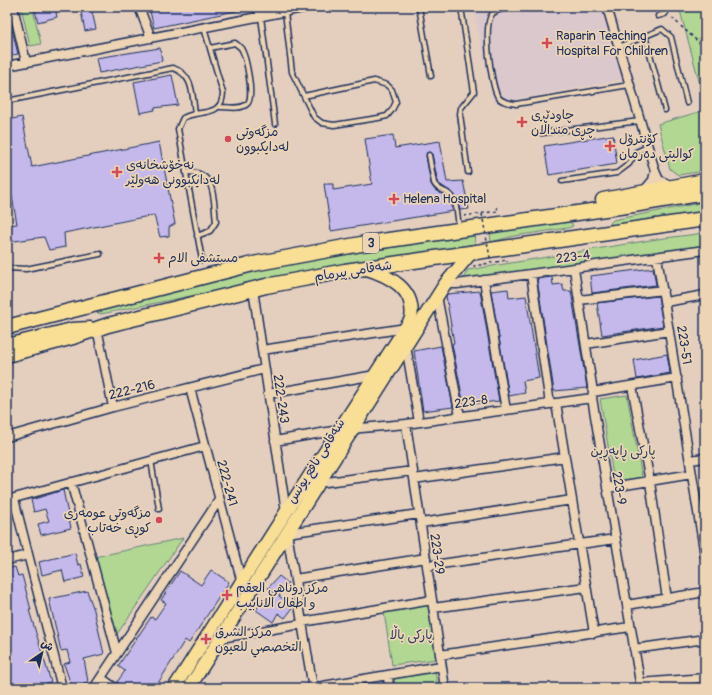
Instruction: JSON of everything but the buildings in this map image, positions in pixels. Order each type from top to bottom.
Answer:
[{"type":"highway","points":[[520,222],[559,208],[705,181]]},
{"type":"highway","name":"شەقامی پیرمام","points":[[7,327],[253,264],[360,244],[460,231],[705,193]]},
{"type":"highway","points":[[607,209],[600,213],[597,221],[602,230],[610,232]]},
{"type":"highway","points":[[564,215],[571,217],[576,224],[574,233],[567,239]]},
{"type":"highway","name":"شەقامی پیرمام","points":[[7,355],[73,337],[97,328],[253,289],[364,268],[705,219]]},
{"type":"highway","points":[[7,318],[42,318]]},
{"type":"main road","name":"شەقامی نافع یونس","points":[[174,688],[242,583],[319,483],[437,296],[471,253]]},
{"type":"main road","name":"شەقامی نافع یونس","points":[[189,688],[221,638],[282,530],[286,512],[411,319],[413,309],[410,298],[404,289],[387,278],[364,268]]},
{"type":"main road","points":[[7,345],[72,329],[97,328]]},
{"type":"street","points":[[13,7],[26,62]]},
{"type":"street","points":[[139,7],[150,38]]},
{"type":"street","points":[[258,7],[261,16]]},
{"type":"street","points":[[7,66],[308,7]]},
{"type":"street","points":[[607,7],[655,171],[659,180],[665,184],[677,186]]},
{"type":"street","points":[[639,194],[654,180],[655,171]]},
{"type":"street","name":"223-4","points":[[445,284],[574,269],[705,250]]},
{"type":"street","name":"223-51","points":[[657,257],[705,556]]},
{"type":"street","name":"223-9","points":[[574,269],[586,344],[592,395],[634,649],[638,686]]},
{"type":"street","points":[[531,274],[553,403],[565,457],[594,633]]},
{"type":"street","points":[[484,280],[506,410]]},
{"type":"street","name":"222-243","points":[[253,289],[286,512]]},
{"type":"street","points":[[579,300],[663,290]]},
{"type":"street","points":[[664,302],[705,295]]},
{"type":"street","points":[[437,296],[460,416]]},
{"type":"street","points":[[97,328],[113,408]]},
{"type":"street","points":[[262,350],[406,328]]},
{"type":"street","points":[[586,344],[669,331]]},
{"type":"street","points":[[406,346],[419,422]]},
{"type":"street","name":"222-216","points":[[7,437],[264,369]]},
{"type":"street","points":[[268,394],[375,375]]},
{"type":"street","name":"223-8","points":[[275,441],[353,428],[406,424],[553,403],[677,378]]},
{"type":"street","points":[[632,386],[650,482],[667,598]]},
{"type":"street","name":"222-241","points":[[190,388],[242,583]]},
{"type":"street","name":"223-29","points":[[406,424],[445,688]]},
{"type":"street","points":[[62,688],[28,555],[11,500],[71,482],[205,446]]},
{"type":"street","points":[[319,483],[414,475],[565,457]]},
{"type":"street","points":[[690,460],[705,458]]},
{"type":"street","points":[[607,488],[692,474]]},
{"type":"street","points":[[71,482],[117,653]]},
{"type":"street","points":[[94,688],[219,500]]},
{"type":"street","points":[[442,666],[388,675],[342,686],[312,688],[294,579],[282,530],[420,518],[572,500]]},
{"type":"street","points":[[294,579],[615,539]]},
{"type":"street","points":[[7,560],[28,555]]},
{"type":"street","points":[[221,638],[302,623],[433,604],[586,587]]},
{"type":"street","points":[[626,605],[705,592]]},
{"type":"street","points":[[440,655],[630,627]]},
{"type":"street","points":[[634,649],[705,639]]},
{"type":"street","points":[[388,675],[390,688]]},
{"type":"street","points":[[101,678],[115,688]]},
{"type":"street","points":[[638,686],[705,678]]},
{"type":"lane","points":[[419,7],[431,76]]},
{"type":"lane","points":[[461,7],[474,92],[461,108],[460,114],[468,172]]},
{"type":"lane","points":[[520,7],[498,10],[493,13],[490,17],[487,34],[487,44],[497,96],[505,102],[516,104],[629,85]]},
{"type":"lane","points":[[658,16],[665,14],[669,7]]},
{"type":"lane","points":[[285,12],[292,72],[314,117],[322,123],[334,125],[387,116],[396,102],[392,90],[387,85],[374,81],[304,96]]},
{"type":"lane","points":[[261,16],[275,124]]},
{"type":"lane","points":[[202,260],[178,129],[184,118],[195,113],[214,111],[220,107],[223,101],[223,93],[204,27]]},
{"type":"lane","points":[[619,47],[662,29],[671,37],[687,103]]},
{"type":"lane","points":[[645,36],[665,110]]},
{"type":"lane","points":[[210,48],[234,43],[241,48],[251,93],[249,102],[246,105],[241,107],[220,107]]},
{"type":"lane","points":[[7,101],[173,68],[182,71],[190,82],[195,113]]},
{"type":"lane","points":[[542,134],[640,121]]},
{"type":"lane","points":[[562,181],[617,173],[629,164],[636,152],[647,147]]},
{"type":"lane","points":[[429,155],[436,187],[448,193],[457,207],[460,231]]},
{"type":"lane","points":[[186,172],[201,173],[210,182],[216,222],[210,231],[197,236]]},
{"type":"lane","points":[[7,268],[26,269],[100,254]]},
{"type":"lane","points":[[151,460],[159,509]]},
{"type":"path","points":[[672,18],[705,48]]},
{"type":"path","points":[[462,217],[498,211],[497,207]]},
{"type":"path","points":[[482,213],[491,263]]},
{"type":"path","points":[[474,267],[507,260],[507,262]]},
{"type":"shaded area","name":"Raparin Teaching Hospital For Children","points":[[473,7],[604,7],[623,79],[494,104]]},
{"type":"green space","points":[[21,7],[40,7],[33,10],[41,44],[30,46]]},
{"type":"green space","points":[[679,7],[705,7],[705,103]]},
{"type":"green space","points":[[705,110],[705,171],[678,175],[670,169],[658,124]]},
{"type":"green space","points":[[705,202],[705,212],[613,227],[610,223],[613,220]]},
{"type":"green space","points":[[570,221],[573,226],[568,228],[514,236],[491,242],[490,233]]},
{"type":"green space","points":[[705,233],[705,249],[461,282],[468,270],[657,239]]},
{"type":"green space","points":[[474,234],[475,244],[250,284],[101,314],[92,310],[245,271]]},
{"type":"green space","name":"پارکی ڕاپەڕین","points":[[627,395],[642,477],[614,481],[600,399]]},
{"type":"green space","points":[[183,538],[113,640],[90,558]]},
{"type":"green space","name":"پارکی باڵا","points":[[429,603],[438,659],[392,665],[384,612]]},
{"type":"green space","points":[[435,671],[438,688],[396,688],[394,678]]},
{"type":"place","name":"Raparin Teaching Hospital For Children","points":[[547,43]]},
{"type":"place","name":"چاودێری چڕی منداڵان","points":[[522,122]]},
{"type":"place","name":"مزگەوتی لەدایکبوون","points":[[228,139]]},
{"type":"place","name":"کۆنترۆل کوالیتی دەرمان","points":[[610,146]]},
{"type":"place","name":"نەخۆشخانەی لەدایکبوونی هەولێر","points":[[117,172]]},
{"type":"place","name":"Helena Hospital","points":[[394,199]]},
{"type":"place","name":"مستشفى الام","points":[[159,258]]},
{"type":"place","name":"مزگەوتی عومەری کوڕی خەتاب","points":[[159,520]]},
{"type":"place","name":"مركز روناهي العقم و اطفال الانابيب","points":[[227,595]]},
{"type":"place","name":"مركز الشرق التخصصي للعيون","points":[[206,639]]}]
